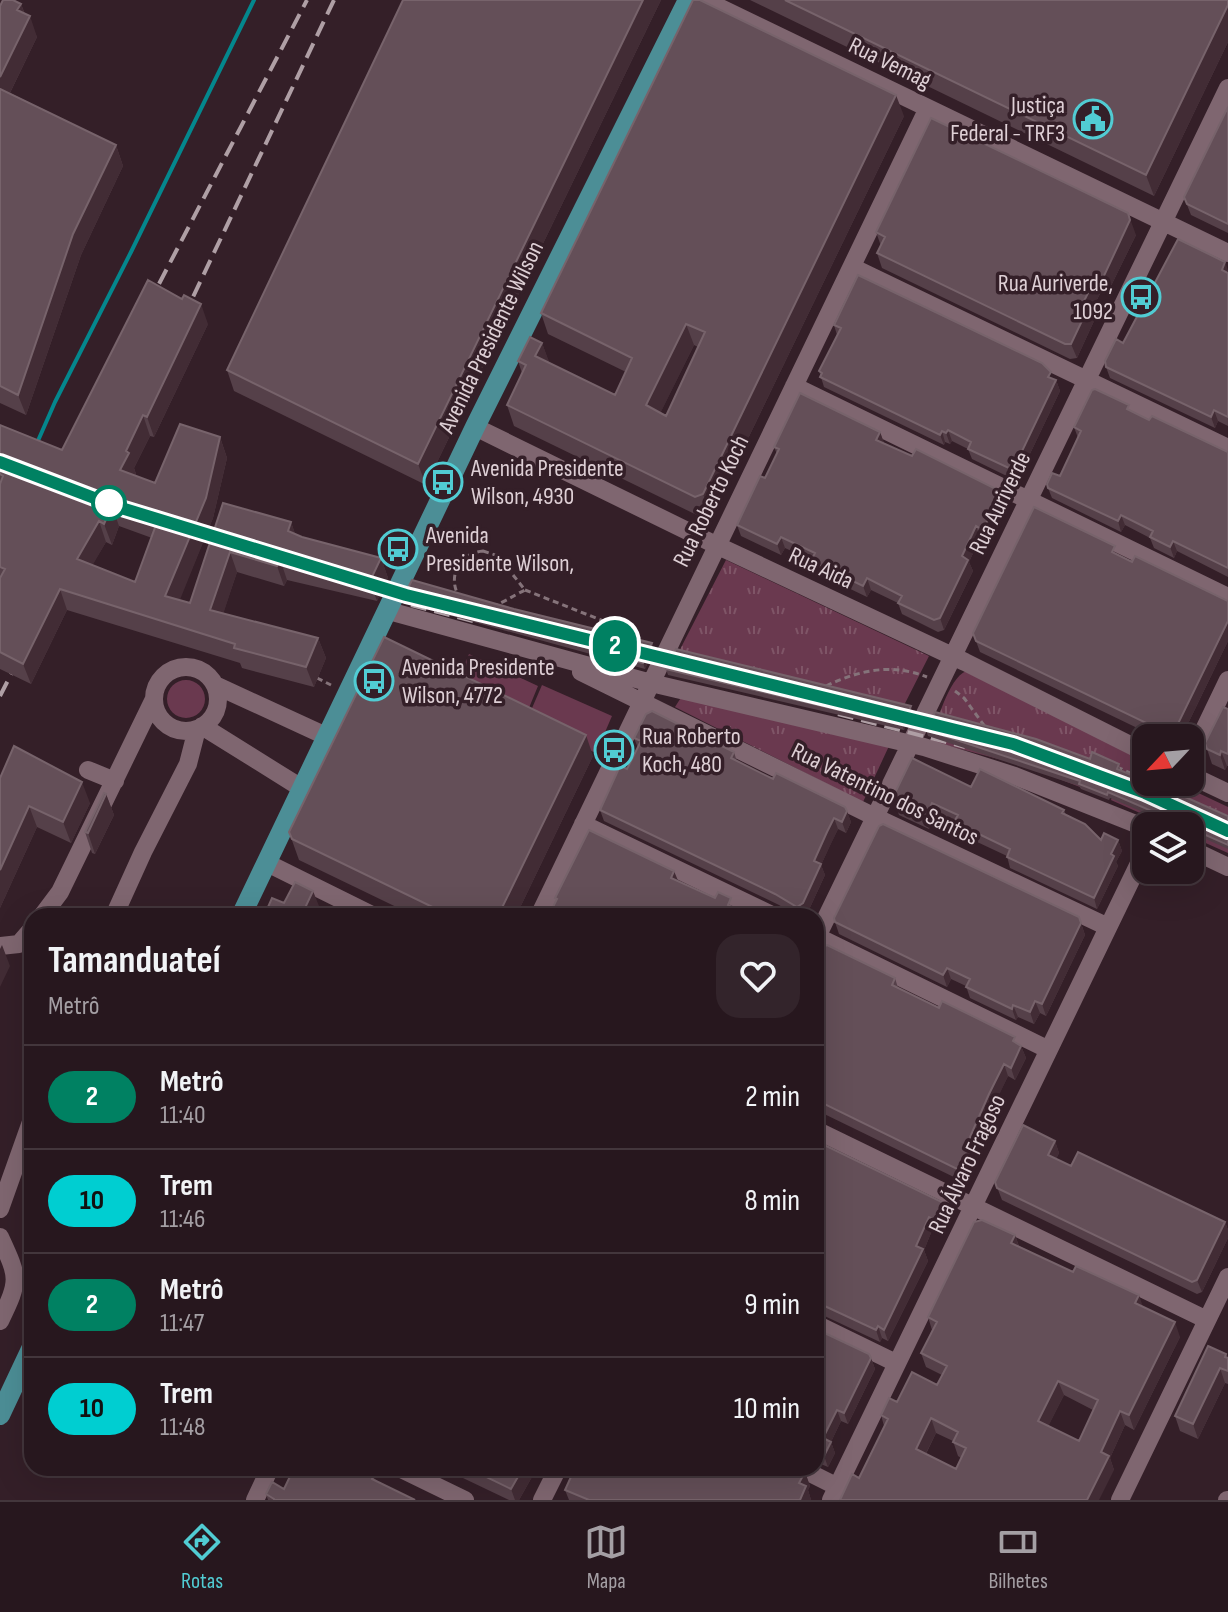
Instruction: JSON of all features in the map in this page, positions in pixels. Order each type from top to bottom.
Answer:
[{"type":"main road","name":"Avenida Presidente Wilson","points":[[245,908],[475,427],[688,0]]},
{"type":"main road","points":[[0,1415],[24,1364]]},
{"type":"street","name":"Rua Vemag","points":[[704,0],[1228,253]]},
{"type":"street","name":"Rua Auriverde","points":[[824,921],[1228,88]]},
{"type":"street","name":"Rua Roberto Koch","points":[[543,908],[928,108]]},
{"type":"street","points":[[852,267],[1228,448]]},
{"type":"street","points":[[794,386],[1228,597]]},
{"type":"street","name":"Rua Aida","points":[[475,427],[1132,746]]},
{"type":"street","points":[[389,611],[651,683],[911,743],[1015,776],[1132,822]]},
{"type":"street","name":"Rua Vatentino dos Santos","points":[[536,651],[1108,927]]},
{"type":"street","points":[[48,908],[60,892],[165,675],[181,667],[205,673],[215,685],[328,737]]},
{"type":"street","points":[[1204,730],[1228,680]]},
{"type":"street","points":[[154,699],[156,709],[168,725],[177,729],[199,728],[209,721],[218,704],[215,685]]},
{"type":"street","points":[[199,728],[303,789]]},
{"type":"street","points":[[118,908],[188,764],[199,728]]},
{"type":"street","points":[[88,770],[115,781]]},
{"type":"street","points":[[1204,782],[1228,793]]},
{"type":"street","points":[[583,824],[757,908]]},
{"type":"street","points":[[1204,856],[1228,867]]},
{"type":"street","points":[[267,863],[358,908]]},
{"type":"street","name":"Rua Álvaro Fragoso","points":[[834,1493],[1132,878]]},
{"type":"street","points":[[0,946],[8,948],[24,938]]},
{"type":"street","points":[[824,941],[1047,1049]]},
{"type":"street","points":[[824,1134],[1207,1320]]},
{"type":"street","points":[[0,1209],[24,1142]]},
{"type":"street","points":[[0,1237],[13,1264],[16,1280],[0,1321]]},
{"type":"street","points":[[1120,1500],[1228,1277]]},
{"type":"street","points":[[824,1328],[896,1363]]},
{"type":"street","points":[[255,1500],[266,1476]]},
{"type":"street","points":[[416,1476],[465,1500]]},
{"type":"street","points":[[542,1500],[554,1476]]},
{"type":"street","points":[[811,1476],[834,1493]]},
{"type":"path","points":[[525,590],[493,607],[477,608],[458,596],[453,582],[454,574],[456,567],[468,555],[490,552],[505,563],[525,590],[601,620],[643,644],[662,659]]},
{"type":"path","points":[[824,687],[854,673],[873,669],[905,671],[941,683],[964,698],[986,728]]},
{"type":"path","points":[[317,678],[331,685]]},
{"type":"path","points":[[1111,764],[1132,774]]},
{"type":"green space","points":[[726,560],[929,656],[894,725],[671,667]]},
{"type":"green space","points":[[469,654],[538,686],[524,720],[454,689]]},
{"type":"green space","points":[[966,671],[1132,754],[1132,796],[1204,796],[1228,807],[1228,853],[1204,842],[1204,812],[1138,812],[1111,800],[1123,769],[1094,755],[1080,787],[1025,766],[930,741],[949,692]]},
{"type":"green space","points":[[186,680],[199,686],[205,699],[199,712],[186,718],[173,712],[167,699],[173,686]]},
{"type":"green space","points":[[542,685],[612,716],[596,753],[526,722]]},
{"type":"green space","points":[[682,696],[889,746],[863,802],[675,707]]},
{"type":"building","points":[[3,0],[21,4],[17,10],[30,16],[0,77],[0,6]]},
{"type":"building","points":[[403,0],[643,0],[418,464],[227,370]]},
{"type":"building","points":[[693,0],[700,0],[896,95],[703,494],[695,497],[507,405],[526,365],[518,361],[530,337],[542,343],[535,356],[615,395],[632,358],[541,313]],"holes":[[[686,324],[705,332],[666,416],[646,405]]]},
{"type":"building","name":"Justiça Federal - TRF3","points":[[785,0],[1228,0],[1228,5],[1146,175]]},
{"type":"building","points":[[0,89],[116,145],[73,234],[18,395],[0,386]]},
{"type":"building","points":[[1228,107],[1228,224],[1187,204],[1184,197]]},
{"type":"building","points":[[931,118],[1128,213],[1130,220],[1103,278],[1097,275],[1083,303],[1089,306],[1071,344],[1065,344],[877,253],[885,237],[876,232]]},
{"type":"building","points":[[1178,239],[1225,262],[1222,270],[1228,273],[1228,417],[1214,410],[1211,417],[1106,367],[1105,361],[1116,339],[1123,343]]},
{"type":"building","points":[[858,275],[1042,363],[1051,372],[1048,377],[1056,380],[1013,470],[968,449],[971,442],[948,430],[940,435],[820,377],[822,373],[819,371],[841,328],[834,325]]},
{"type":"building","points":[[148,280],[182,299],[184,295],[201,304],[147,417],[143,415],[120,470],[155,483],[180,424],[220,437],[206,498],[165,596],[190,603],[223,503],[291,522],[288,531],[302,537],[381,558],[370,581],[280,559],[277,566],[230,552],[210,610],[318,638],[306,667],[234,648],[235,644],[60,589],[23,664],[0,652],[0,578],[5,569],[0,567],[0,484],[3,476],[0,474],[0,425],[62,450]],"holes":[[[112,506],[157,522],[135,582],[77,559],[99,521],[104,524]]]},
{"type":"building","points":[[1095,389],[1129,405],[1127,409],[1149,420],[1152,416],[1228,452],[1228,568],[1173,541],[1170,547],[1150,537],[1153,531],[1121,515],[1118,521],[1048,488],[1052,473],[1060,476],[1081,431],[1074,427]]},
{"type":"building","points":[[800,393],[880,432],[876,440],[912,456],[916,449],[1001,493],[983,530],[976,526],[962,556],[968,560],[940,618],[934,620],[898,603],[902,596],[867,578],[863,586],[811,561],[815,553],[781,537],[777,544],[737,525],[760,476],[765,478],[779,449],[774,447]]},
{"type":"building","points":[[1034,507],[1115,546],[1112,552],[1132,562],[1135,556],[1228,601],[1228,621],[1178,724],[1148,724],[976,641],[973,633]]},
{"type":"building","points":[[412,580],[652,643],[643,663],[403,598]]},
{"type":"building","points":[[384,637],[586,735],[502,908],[434,908],[292,839],[289,832]]},
{"type":"building","points":[[676,649],[911,706],[902,725],[666,669]]},
{"type":"building","points":[[1223,707],[1228,709],[1228,754],[1221,751],[1220,755],[1207,749],[1205,743]]},
{"type":"building","points":[[652,711],[734,752],[731,758],[773,779],[776,773],[845,807],[847,811],[842,822],[834,818],[814,861],[821,864],[803,903],[797,907],[600,810],[620,766],[627,769],[641,741],[634,738],[646,714]]},
{"type":"building","points":[[935,712],[1036,739],[1090,759],[1092,752],[1119,764],[1117,769],[1132,775],[1132,796],[1183,796],[1228,816],[1228,845],[1204,834],[1204,812],[1154,812],[1108,792],[1107,795],[1079,784],[1080,781],[926,730]]},
{"type":"building","points":[[14,746],[82,782],[63,822],[29,806],[0,870],[0,778]]},
{"type":"building","points":[[912,758],[971,787],[980,769],[1064,810],[1062,813],[1085,824],[1101,840],[1104,833],[1118,840],[1111,854],[1114,856],[1094,898],[1007,857],[1010,849],[954,822],[958,815],[932,803],[925,819],[895,804],[893,797]]},
{"type":"building","points":[[104,793],[88,833],[85,832]]},
{"type":"building","points":[[883,824],[1079,917],[1081,923],[1042,1004],[1035,1001],[1030,1012],[1013,1005],[1012,1009],[966,987],[970,979],[947,968],[943,975],[835,922],[834,918],[879,826]]},
{"type":"building","points":[[589,830],[674,871],[671,878],[715,898],[718,892],[731,898],[728,905],[734,908],[552,908]]},
{"type":"building","points":[[295,882],[313,891],[305,908],[268,908],[272,898],[284,903]]},
{"type":"building","points":[[827,945],[895,978],[892,985],[939,1008],[942,1001],[1015,1037],[1013,1041],[1021,1046],[1011,1068],[1004,1064],[989,1094],[970,1137],[976,1140],[963,1167],[957,1169],[824,1104],[824,946]]},
{"type":"building","points":[[1023,1125],[1055,1141],[1048,1155],[1071,1166],[1078,1152],[1225,1222],[1197,1280],[1192,1282],[997,1188],[995,1182]]},
{"type":"building","points":[[824,1145],[946,1204],[937,1221],[929,1217],[916,1246],[923,1249],[884,1330],[878,1326],[876,1330],[824,1306]]},
{"type":"building","points":[[982,1220],[1015,1235],[1011,1243],[1073,1272],[1076,1266],[1139,1295],[1135,1303],[1175,1322],[1129,1415],[1120,1411],[1101,1452],[1109,1456],[1087,1500],[840,1500],[852,1474],[859,1478],[888,1419],[881,1415],[889,1398],[897,1402],[912,1372],[937,1385],[947,1366],[921,1353],[937,1322],[928,1317],[974,1222]],"holes":[[[1058,1381],[1098,1400],[1079,1441],[1038,1421]],[[931,1418],[958,1432],[953,1442],[966,1448],[956,1469],[916,1449]]]},
{"type":"building","points":[[824,1333],[869,1354],[871,1358],[844,1413],[837,1410],[824,1436]]},
{"type":"building","points":[[1208,1346],[1226,1354],[1228,1371],[1220,1368],[1193,1424],[1175,1416]]},
{"type":"building","points":[[824,1438],[831,1442],[824,1456]]},
{"type":"building","points":[[290,1476],[374,1476],[372,1479],[415,1500],[274,1500],[266,1494],[272,1482],[284,1489]]},
{"type":"building","points":[[484,1476],[518,1476],[511,1489]]},
{"type":"building","points":[[571,1476],[803,1476],[799,1483],[806,1486],[800,1500],[589,1500],[565,1490]]},
{"type":"waterway","points":[[37,443],[254,0]]},
{"type":"railway","points":[[148,305],[307,0]]},
{"type":"railway","points":[[183,318],[334,0]]},
{"type":"railway","points":[[361,581],[427,600]]},
{"type":"railway","points":[[411,605],[473,621]]},
{"type":"railway","points":[[629,650],[691,665]]},
{"type":"railway","points":[[0,696],[22,653]]},
{"type":"railway","points":[[889,713],[951,728]]},
{"type":"railway","points":[[838,714],[965,747]]},
{"type":"metro line","name":"2","points":[[0,462],[118,507],[406,595],[1013,744],[1145,793],[1228,831]]},
{"type":"place","name":"Justiça Federal - TRF3","points":[[1093,119]]},
{"type":"place","name":"Rua Auriverde, 1092","points":[[1141,297]]},
{"type":"place","name":"Avenida Presidente Wilson, 4930","points":[[443,482]]},
{"type":"place","name":"Avenida Presidente Wilson,","points":[[398,549]]},
{"type":"place","name":"Avenida Presidente Wilson, 4772","points":[[374,681]]},
{"type":"place","name":"Rua Roberto Koch, 480","points":[[614,750]]}]
